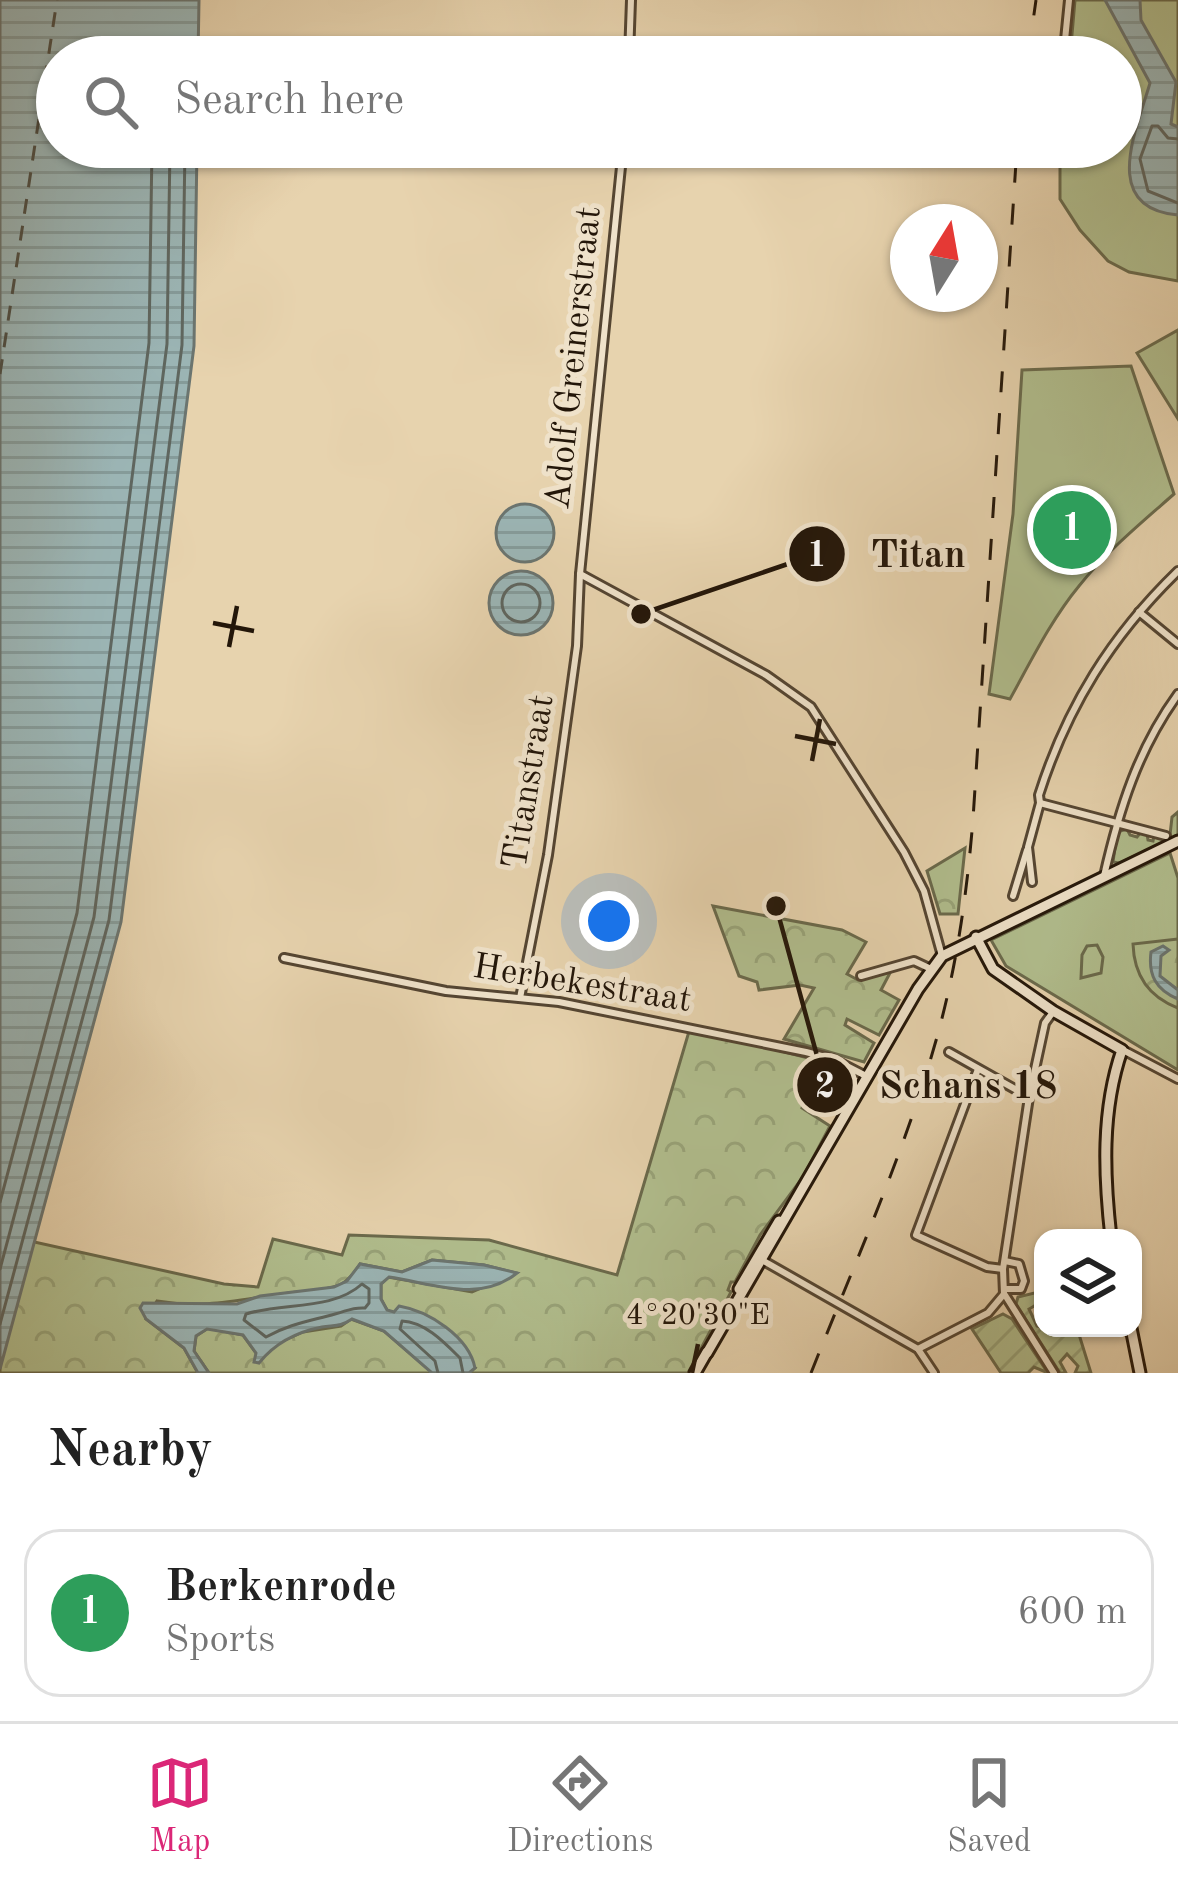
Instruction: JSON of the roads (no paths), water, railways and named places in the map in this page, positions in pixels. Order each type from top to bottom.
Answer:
[{"type":"main road","points":[[695,1373],[942,956],[1178,841]]},
{"type":"main road","points":[[976,937],[993,969],[1122,1050],[1105,1144],[1111,1229]]},
{"type":"main road","points":[[707,1353],[768,1237],[813,1172]]},
{"type":"main road","points":[[1133,1337],[1141,1373]]},
{"type":"street","points":[[630,36],[631,0]]},
{"type":"street","points":[[1065,36],[1069,0]]},
{"type":"street","name":"Adolf Greinerstraat","points":[[580,574],[620,168]]},
{"type":"street","points":[[1013,896],[1055,743],[1108,648],[1178,572]]},
{"type":"street","points":[[580,574],[766,675],[811,707],[904,852],[924,891],[942,956]]},
{"type":"street","name":"Titanstraat","points":[[520,998],[562,761],[577,646],[580,574]]},
{"type":"street","points":[[1139,612],[1178,644]]},
{"type":"street","points":[[1104,876],[1115,825],[1138,762],[1178,694]]},
{"type":"street","points":[[1040,803],[1166,836]]},
{"type":"street","points":[[1028,847],[1031,882]]},
{"type":"street","name":"Herbekestraat","points":[[284,958],[446,991],[520,998],[821,1055],[868,1077]]},
{"type":"street","points":[[861,976],[914,961],[931,970]]},
{"type":"street","points":[[1054,1011],[1045,1024],[1029,1097],[1004,1265],[1004,1292],[1011,1308],[1054,1373]]},
{"type":"street","points":[[1122,1050],[1178,1079]]},
{"type":"street","points":[[950,1052],[1029,1097]]},
{"type":"street","points":[[978,1070],[915,1231],[921,1240],[986,1267],[1019,1264],[1024,1281],[1021,1289],[1004,1292],[994,1309]]},
{"type":"street","points":[[763,1260],[918,1348],[934,1373]]},
{"type":"street","points":[[918,1348],[994,1309],[1011,1308]]},
{"type":"water","points":[[0,0],[199,0],[198,36],[36,36],[36,168],[197,168],[194,346],[121,922],[0,1369]]},
{"type":"water","points":[[1105,0],[1140,0],[1141,20],[1176,82],[1171,124],[1178,127],[1178,215],[1154,209],[1138,198],[1131,182],[1130,168],[1142,168],[1142,110],[1150,83],[1142,68],[1142,36],[1125,36]]},
{"type":"water","points":[[525,504],[545,513],[554,533],[545,553],[525,562],[505,553],[496,533],[505,513]]},
{"type":"water","points":[[521,571],[543,581],[553,603],[543,625],[521,635],[499,625],[489,603],[499,581]]},
{"type":"water","points":[[1163,946],[1169,950],[1161,956],[1160,976],[1178,990],[1178,999],[1164,991],[1152,975],[1151,952]]},
{"type":"water","points":[[432,1260],[517,1273],[487,1288],[438,1287],[389,1277],[381,1284],[387,1310],[411,1309],[456,1336],[475,1368],[469,1373],[432,1373],[384,1331],[352,1319],[295,1335],[259,1363],[254,1362],[256,1353],[243,1335],[207,1329],[196,1336],[194,1351],[209,1373],[198,1373],[184,1348],[146,1319],[140,1308],[143,1303],[237,1304],[260,1296],[334,1287],[347,1281],[360,1264],[402,1272]]},
{"type":"railway","points":[[1031,36],[1036,0]]},
{"type":"railway","points":[[811,1373],[910,1122],[944,1010],[960,929],[973,819],[1016,168]]},
{"type":"place","name":"Berkenrode","points":[[1072,530]]},
{"type":"place","name":"Titan","points":[[641,614]]},
{"type":"place","name":"Schans 18","points":[[776,906]]}]
